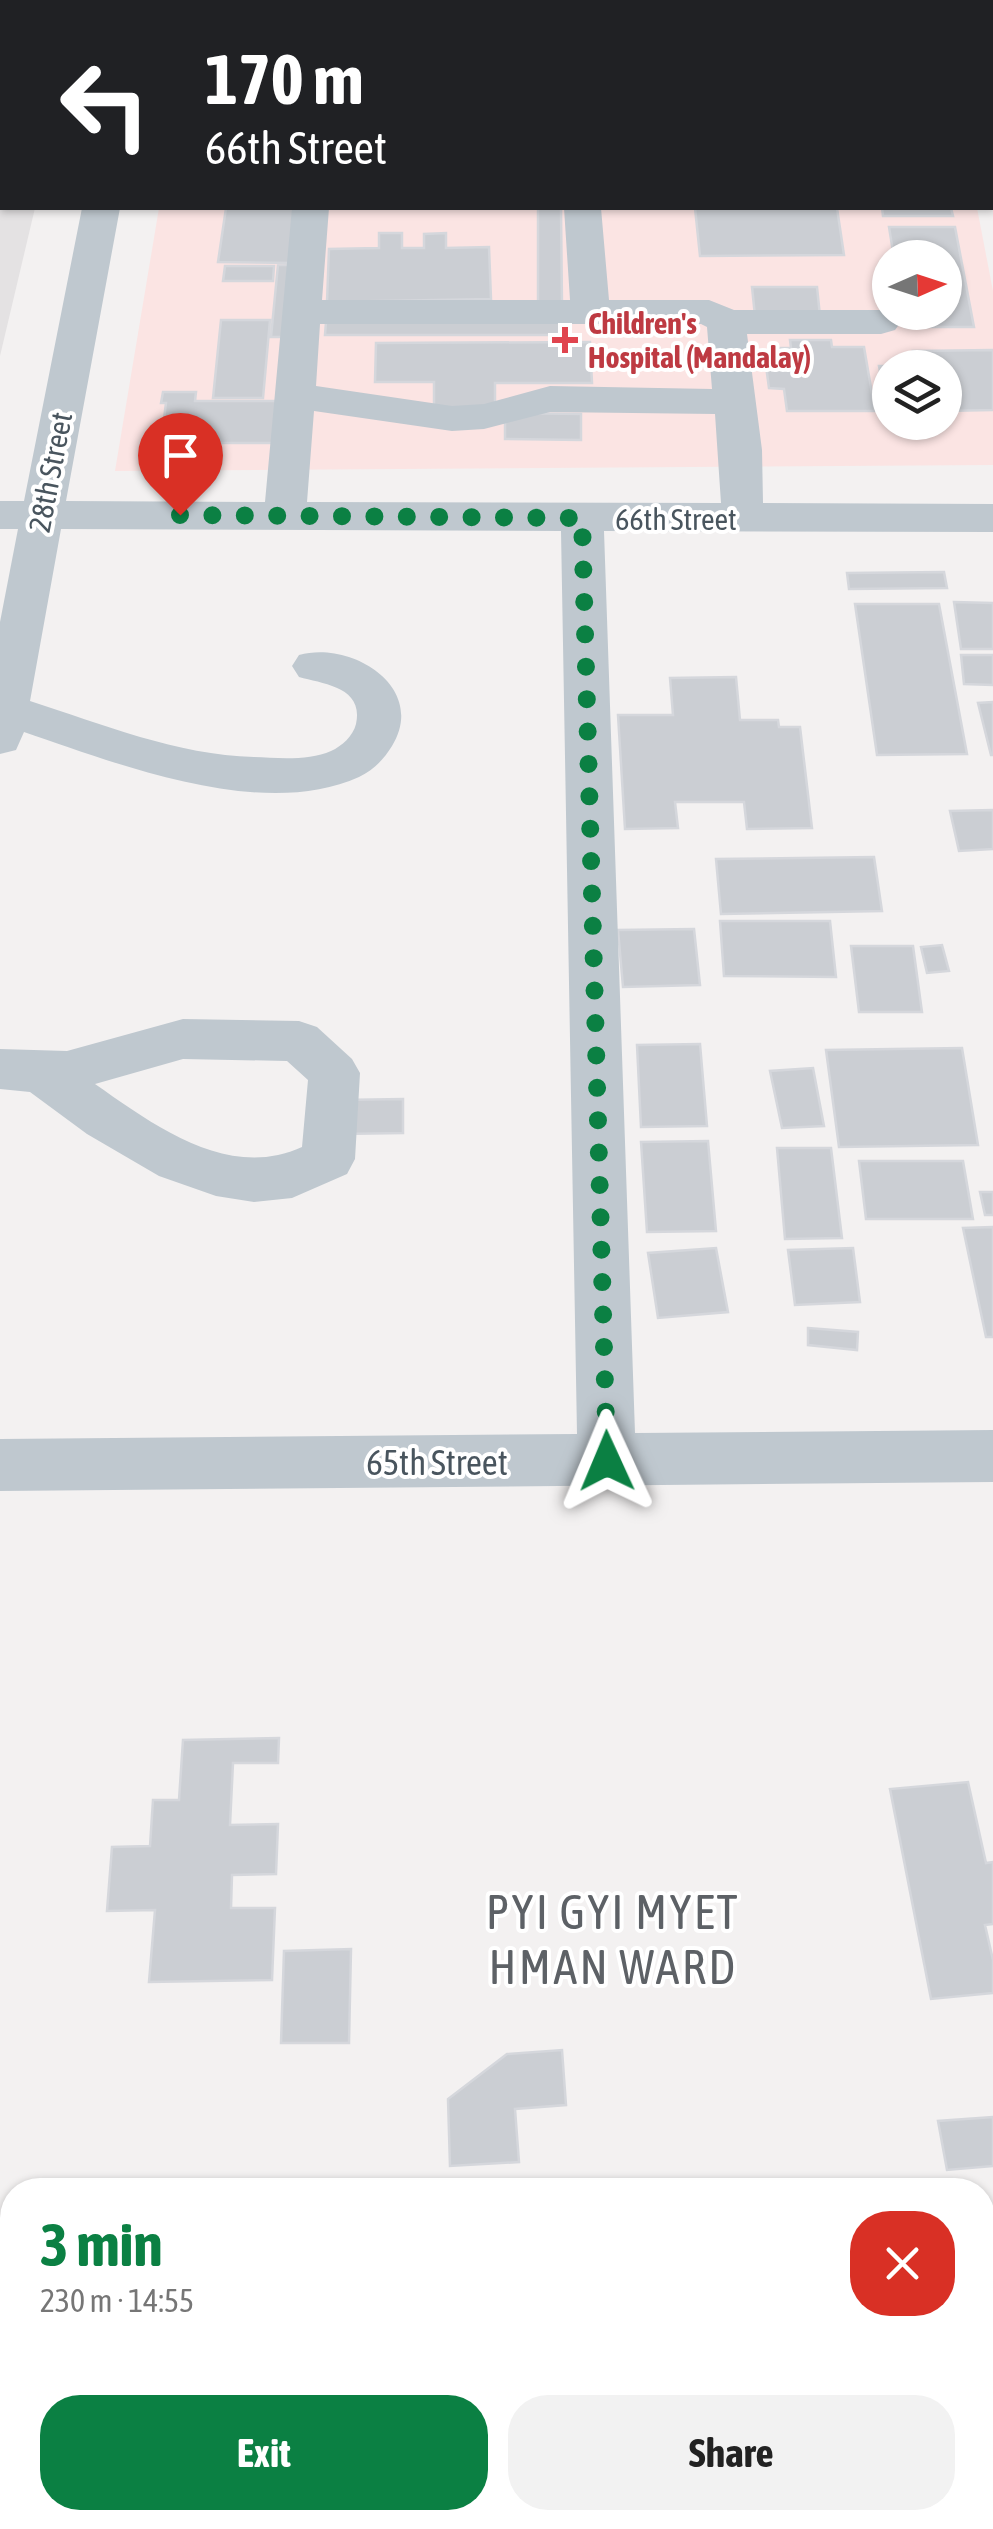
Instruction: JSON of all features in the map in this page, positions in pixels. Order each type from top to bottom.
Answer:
[{"type":"street","name":"28th Street","points":[[3,723],[20,515],[100,210]]},
{"type":"street","points":[[285,515],[310,210]]},
{"type":"street","points":[[584,210],[590,311]]},
{"type":"street","points":[[299,312],[689,310],[709,312],[726,322],[872,322]]},
{"type":"street","points":[[726,322],[741,450],[742,519]]},
{"type":"street","points":[[294,395],[454,419],[481,418],[529,401],[550,399],[734,402]]},
{"type":"street","name":"66th Street","points":[[20,515],[993,518]]},
{"type":"street","points":[[582,518],[607,1461]]},
{"type":"street","points":[[3,723],[240,773],[290,774],[334,769],[354,762],[375,737],[380,712],[372,690],[348,672],[315,666]]},
{"type":"street","points":[[183,1039],[300,1041],[334,1073],[328,1159],[307,1173],[270,1179],[227,1178],[128,1136],[21,1071],[67,1071],[183,1039]]},
{"type":"street","name":"65th Street","points":[[0,1465],[993,1456]]},
{"type":"shaded area","points":[[0,210],[35,210],[0,356]]},
{"type":"shaded area","name":"Children's Hospital (Mandalay)","points":[[159,210],[977,210],[993,291],[993,465],[115,471]]},
{"type":"building","points":[[226,210],[298,210],[292,263],[218,262]]},
{"type":"building","points":[[538,210],[561,210],[562,307],[538,307]]},
{"type":"building","points":[[695,210],[837,210],[844,255],[700,256]]},
{"type":"building","points":[[882,210],[952,210],[953,216],[883,216]]},
{"type":"building","points":[[889,227],[955,227],[957,240],[891,240]]},
{"type":"building","points":[[379,233],[402,233],[402,248],[424,248],[424,234],[446,233],[446,248],[489,247],[491,299],[327,302],[329,249],[379,248]]},
{"type":"building","points":[[962,264],[974,327],[962,327]]},
{"type":"building","points":[[278,265],[299,265],[293,337],[271,337]]},
{"type":"building","points":[[225,266],[274,266],[273,281],[223,281]]},
{"type":"building","points":[[752,287],[817,287],[820,316],[755,316]]},
{"type":"building","points":[[221,320],[270,320],[263,398],[213,398]]},
{"type":"building","points":[[567,321],[568,335],[325,335],[326,322]]},
{"type":"building","points":[[790,340],[831,340],[832,347],[864,347],[872,411],[787,411],[784,389],[769,388],[766,366],[781,366],[778,348],[791,348]]},
{"type":"building","points":[[590,342],[592,383],[495,383],[495,408],[434,408],[434,382],[375,382],[376,343]]},
{"type":"building","points":[[962,350],[993,350],[993,410],[962,411]]},
{"type":"building","points":[[163,392],[196,392],[195,401],[283,401],[279,443],[161,443],[166,403],[161,403]]},
{"type":"building","points":[[505,413],[581,414],[581,440],[505,439]]},
{"type":"building","points":[[944,572],[947,588],[849,589],[847,573]]},
{"type":"building","points":[[954,602],[993,603],[993,649],[961,649]]},
{"type":"building","points":[[855,604],[939,604],[967,754],[877,755]]},
{"type":"building","points":[[961,655],[993,655],[993,685],[964,684]]},
{"type":"building","points":[[736,677],[740,720],[778,720],[779,727],[800,727],[812,828],[747,829],[744,802],[675,802],[678,828],[625,829],[618,715],[673,715],[670,678]]},
{"type":"building","points":[[993,702],[993,755],[991,755],[978,703]]},
{"type":"building","points":[[993,810],[993,849],[959,851],[950,811]]},
{"type":"building","points":[[874,857],[882,911],[721,914],[716,859]]},
{"type":"building","points":[[720,921],[830,921],[836,977],[724,976]]},
{"type":"building","points":[[694,929],[700,985],[623,987],[618,930]]},
{"type":"building","points":[[942,945],[949,971],[927,973],[921,947]]},
{"type":"building","points":[[851,946],[913,946],[922,1012],[859,1012]]},
{"type":"building","points":[[700,1044],[707,1126],[641,1127],[637,1045]]},
{"type":"building","points":[[962,1048],[978,1145],[839,1147],[826,1050]]},
{"type":"building","points":[[813,1068],[824,1126],[782,1128],[770,1071]]},
{"type":"building","points":[[403,1099],[403,1133],[340,1134],[341,1100]]},
{"type":"building","points":[[708,1141],[716,1231],[647,1232],[641,1142]]},
{"type":"building","points":[[777,1148],[831,1148],[842,1238],[785,1239]]},
{"type":"building","points":[[859,1161],[963,1161],[973,1219],[866,1219]]},
{"type":"building","points":[[980,1192],[993,1192],[993,1215],[985,1215]]},
{"type":"building","points":[[993,1227],[993,1337],[986,1337],[963,1228]]},
{"type":"building","points":[[716,1248],[728,1312],[658,1318],[648,1253]]},
{"type":"building","points":[[853,1248],[860,1302],[795,1305],[788,1250]]},
{"type":"building","points":[[808,1328],[858,1332],[857,1350],[808,1345]]},
{"type":"building","points":[[279,1738],[278,1763],[233,1763],[230,1825],[278,1824],[276,1874],[232,1875],[231,1908],[275,1908],[272,1980],[149,1982],[155,1910],[107,1911],[112,1847],[150,1846],[153,1800],[179,1800],[183,1740]]},
{"type":"building","points":[[968,1782],[986,1863],[993,1862],[993,1924],[985,1925],[993,1960],[993,1993],[931,1999],[890,1789]]},
{"type":"building","points":[[351,1949],[349,2043],[281,2043],[284,1951]]},
{"type":"building","points":[[562,2050],[566,2105],[515,2109],[519,2162],[450,2166],[448,2099],[507,2054]]},
{"type":"building","points":[[993,2117],[993,2166],[947,2170],[938,2121]]},
{"type":"place","name":"Children's Hospital (Mandalay)","points":[[565,340]]},
{"type":"district","name":"PYI GYI MYET HMAN WARD","points":[[613,1938]]},
{"type":"route","points":[[180,515],[582,518],[607,1461]]}]
